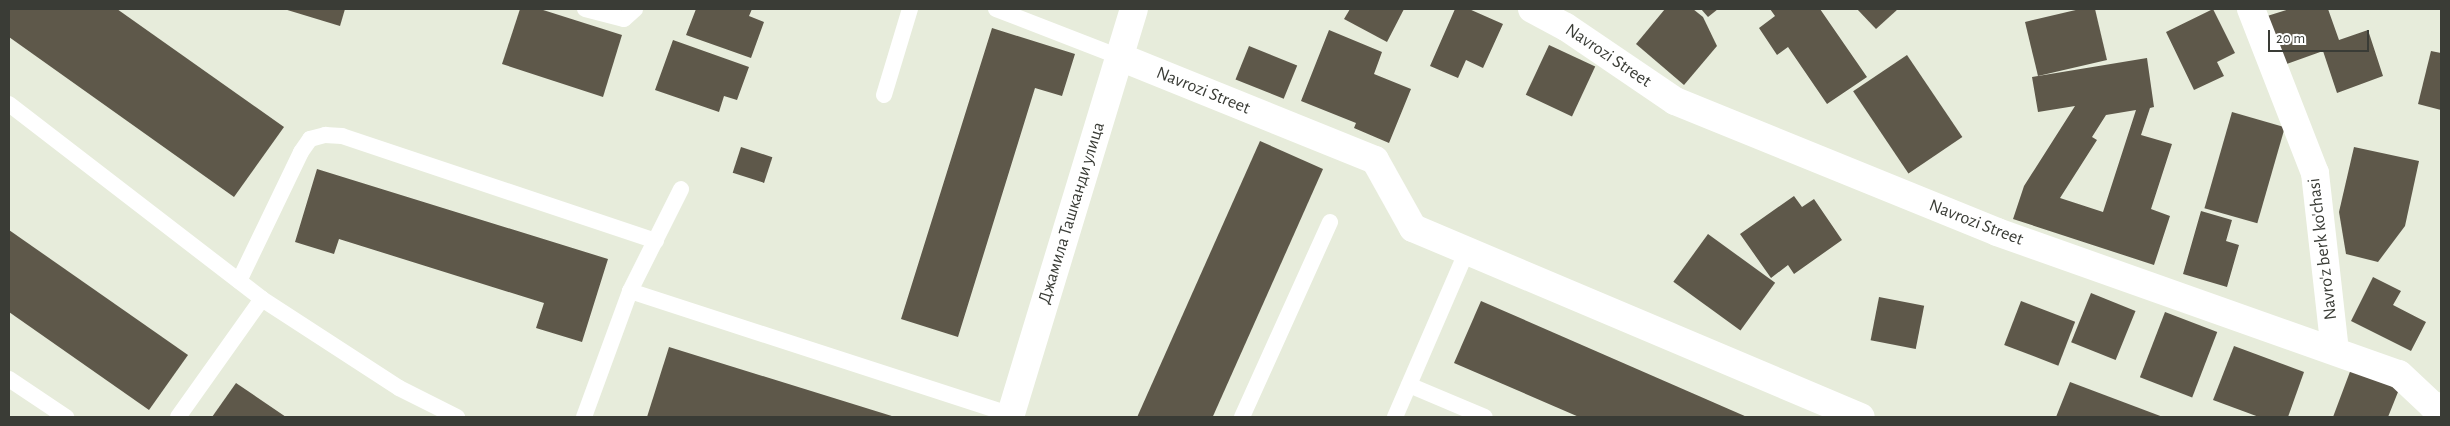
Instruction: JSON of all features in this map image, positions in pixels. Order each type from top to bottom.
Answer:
[{"type":"street","name":"Джамила Ташканди улица","points":[[1011,416],[1134,9]]},
{"type":"street","name":"Navrozi Street","points":[[1532,9],[1566,27],[1675,101],[1997,232],[2399,374],[2434,410]]},
{"type":"street","name":"Navro'z berk ko'chasi","points":[[2251,9],[2315,173],[2334,351]]},
{"type":"street","name":"Navrozi Street","points":[[1120,57],[1374,160],[1413,228],[1860,417]]},
{"type":"lane","points":[[585,9],[624,18],[635,9]]},
{"type":"lane","points":[[884,96],[910,9]]},
{"type":"lane","points":[[996,9],[1120,57]]},
{"type":"lane","points":[[9,104],[262,299],[399,388],[457,417]]},
{"type":"lane","points":[[239,281],[301,152],[310,139],[325,135],[342,136],[656,241]]},
{"type":"lane","points":[[584,417],[630,291],[681,188]]},
{"type":"lane","points":[[1242,417],[1330,222]]},
{"type":"lane","points":[[1395,417],[1467,251]]},
{"type":"lane","points":[[630,291],[1011,416]]},
{"type":"lane","points":[[178,417],[262,299]]},
{"type":"lane","points":[[9,379],[66,417]]},
{"type":"lane","points":[[1409,385],[1485,417]]},
{"type":"building","points":[[9,9],[117,9],[284,127],[234,197],[9,37]]},
{"type":"building","points":[[284,9],[345,9],[340,26]]},
{"type":"building","points":[[520,9],[540,9],[622,35],[603,97],[502,64]]},
{"type":"building","points":[[696,9],[752,9],[749,16],[764,22],[751,58],[686,35]]},
{"type":"building","points":[[1350,9],[1404,9],[1387,42],[1344,19]]},
{"type":"building","points":[[1455,9],[1469,9],[1503,24],[1483,68],[1466,60],[1458,78],[1430,66]]},
{"type":"building","points":[[1665,9],[1693,9],[1703,17],[1717,46],[1684,85],[1636,44]]},
{"type":"building","points":[[1701,9],[1718,9],[1708,17]]},
{"type":"building","points":[[1770,9],[1820,9],[1867,77],[1827,104],[1788,47],[1777,55],[1759,28],[1775,16]]},
{"type":"building","points":[[1857,9],[1898,9],[1876,29]]},
{"type":"building","points":[[2080,9],[2095,9],[2107,60],[2038,76],[2025,22]]},
{"type":"building","points":[[2213,9],[2235,53],[2217,62],[2224,76],[2194,90],[2166,32]]},
{"type":"building","points":[[2290,9],[2328,9],[2339,40],[2368,30],[2383,76],[2337,93],[2323,51],[2281,66],[2264,17]]},
{"type":"building","points":[[992,28],[1075,54],[1062,96],[1035,88],[958,337],[901,319]]},
{"type":"building","points":[[1329,30],[1382,52],[1374,74],[1411,89],[1389,143],[1354,128],[1356,123],[1301,101]]},
{"type":"building","points":[[673,40],[749,67],[737,100],[724,96],[719,112],[655,90]]},
{"type":"building","points":[[1549,45],[1595,67],[1572,116],[1526,95]]},
{"type":"building","points":[[1249,46],[1297,65],[1284,99],[1236,79]]},
{"type":"building","points":[[2431,51],[2441,53],[2441,110],[2418,104]]},
{"type":"building","points":[[1907,55],[1962,137],[1908,173],[1853,91]]},
{"type":"building","points":[[2147,58],[2154,107],[2150,108],[2141,135],[2172,144],[2151,209],[2170,216],[2154,265],[2013,219],[2024,186],[2075,106],[2038,112],[2032,77]],"holes":[[[2136,110],[2103,212],[2060,198],[2097,140],[2092,137],[2106,115]]]},
{"type":"building","points":[[2232,112],[2285,127],[2257,223],[2204,208]]},
{"type":"building","points":[[1260,141],[1323,169],[1213,417],[1137,417]]},
{"type":"building","points":[[741,147],[772,157],[764,183],[733,173]]},
{"type":"building","points":[[2354,147],[2419,161],[2405,226],[2378,262],[2346,254],[2339,212]]},
{"type":"building","points":[[317,169],[608,259],[582,342],[536,328],[544,303],[339,239],[334,254],[295,242]]},
{"type":"building","points":[[1794,196],[1802,207],[1814,199],[1842,240],[1794,274],[1788,265],[1771,278],[1740,234]]},
{"type":"building","points":[[2201,211],[2232,220],[2226,241],[2239,245],[2227,287],[2183,274]]},
{"type":"building","points":[[9,230],[188,355],[149,410],[9,312]]},
{"type":"building","points":[[1708,234],[1775,283],[1740,331],[1673,282]]},
{"type":"building","points":[[2373,277],[2401,291],[2393,305],[2426,322],[2411,351],[2351,321]]},
{"type":"building","points":[[2091,293],[2136,311],[2116,360],[2071,342]]},
{"type":"building","points":[[1879,297],[1924,306],[1916,349],[1871,340]]},
{"type":"building","points":[[1481,301],[1747,417],[1579,417],[1454,363]]},
{"type":"building","points":[[2021,301],[2075,322],[2058,366],[2004,345]]},
{"type":"building","points":[[2165,312],[2217,332],[2192,397],[2140,377]]},
{"type":"building","points":[[2234,346],[2304,372],[2288,417],[2259,417],[2213,400]]},
{"type":"building","points":[[669,347],[895,417],[647,417]]},
{"type":"building","points":[[2351,369],[2400,387],[2388,417],[2333,417]]},
{"type":"building","points":[[2070,382],[2163,417],[2056,417]]},
{"type":"building","points":[[236,383],[286,417],[212,417]]}]
